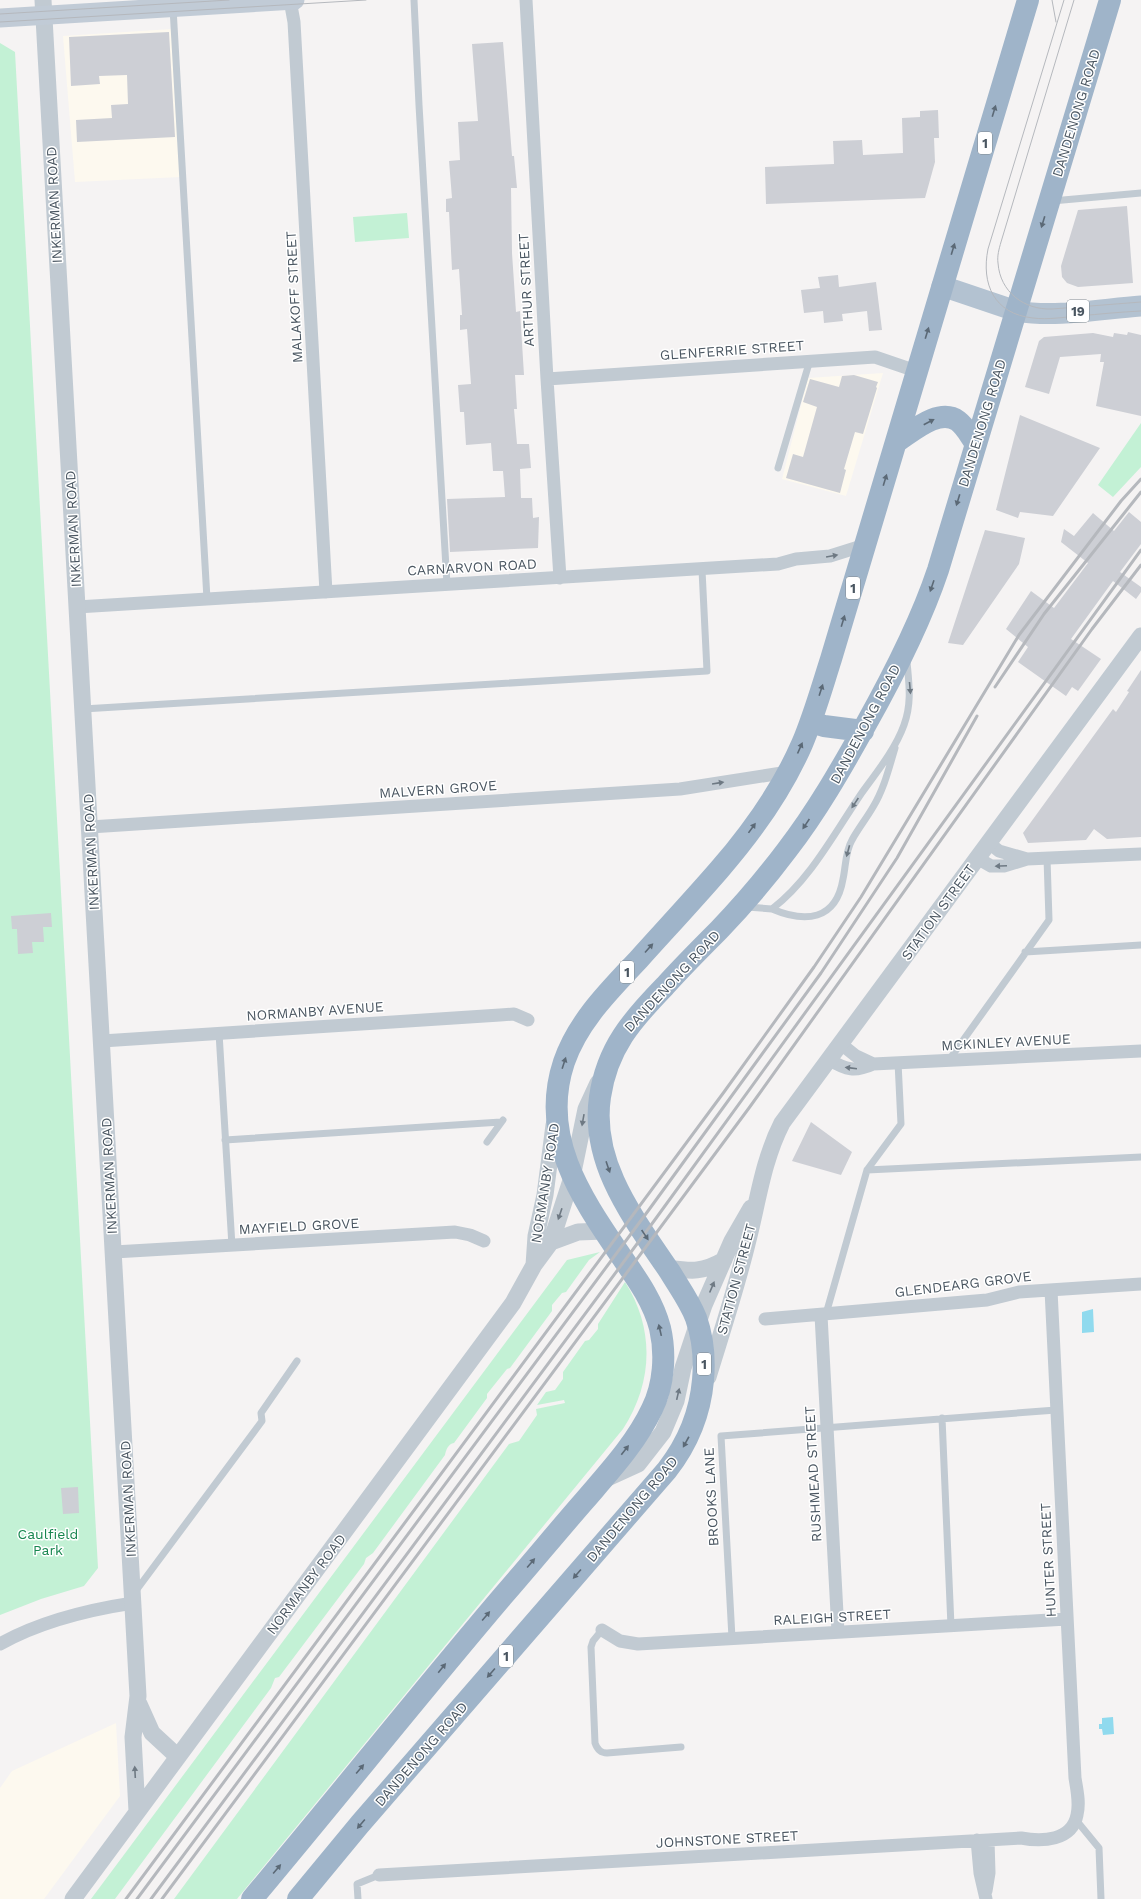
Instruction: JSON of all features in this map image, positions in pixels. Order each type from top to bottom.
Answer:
[{"type":"highway","name":"1","points":[[252,1899],[466,1640],[601,1481],[641,1429],[652,1410],[659,1390],[663,1358],[661,1331],[651,1303],[604,1231],[572,1177],[560,1144],[557,1127],[557,1101],[564,1062],[587,1018],[728,859],[765,809],[788,772],[811,722],[866,545],[916,370],[1028,0]]},
{"type":"highway","name":"DANDENONG ROAD","points":[[298,1899],[360,1824],[678,1457],[691,1433],[700,1406],[704,1358],[698,1323],[689,1304],[615,1186],[606,1160],[599,1130],[599,1109],[602,1085],[610,1059],[622,1036],[641,1011],[741,907],[804,827],[838,776],[905,650],[929,595],[1110,0]]},
{"type":"highway","points":[[896,442],[931,420],[947,416],[953,418],[963,426],[976,444]]},
{"type":"highway","points":[[811,722],[824,726],[863,731]]},
{"type":"main road","points":[[0,18],[43,8],[173,7],[295,0]]},
{"type":"main road","name":"19","points":[[942,286],[1016,311],[1032,314],[1141,306]]},
{"type":"street","name":"MALAKOFF STREET","points":[[290,0],[295,30],[326,592]]},
{"type":"street","name":"ARTHUR STREET","points":[[526,0],[547,378],[560,578]]},
{"type":"street","name":"INKERMAN ROAD","points":[[43,8],[133,1599],[138,1704],[133,1737],[137,1811]]},
{"type":"street","name":"GLENFERRIE STREET","points":[[547,378],[875,357],[916,370]]},
{"type":"street","name":"CARNARVON ROAD","points":[[77,607],[702,570],[778,564],[796,559],[830,556],[866,545]]},
{"type":"street","name":"STATION STREET","points":[[700,1406],[748,1241],[756,1199],[776,1136],[782,1124],[1141,636]]},
{"type":"street","name":"MALVERN GROVE","points":[[90,827],[680,789],[788,772]]},
{"type":"street","points":[[989,843],[1000,851],[1027,859]]},
{"type":"street","points":[[977,858],[995,866],[1011,865],[1027,859],[1141,854]]},
{"type":"street","name":"NORMANBY AVENUE","points":[[102,1041],[514,1014],[528,1020]]},
{"type":"street","points":[[841,1044],[856,1056],[873,1064]]},
{"type":"street","name":"MCKINLEY AVENUE","points":[[830,1060],[845,1068],[854,1070],[862,1069],[873,1064],[898,1062],[1141,1051]]},
{"type":"street","name":"NORMANBY ROAD","points":[[73,1899],[513,1303],[534,1266],[550,1242],[572,1177],[586,1109],[610,1059]]},
{"type":"street","name":"NORMANBY ROAD","points":[[534,1266],[536,1236],[545,1195],[557,1101]]},
{"type":"street","name":"STATION STREET","points":[[601,1481],[638,1464],[663,1432],[676,1401],[683,1368],[698,1323],[736,1233],[756,1199]]},
{"type":"street","points":[[550,1242],[574,1233],[604,1231]]},
{"type":"street","name":"MAYFIELD GROVE","points":[[114,1252],[455,1232],[470,1235],[484,1241]]},
{"type":"street","points":[[667,1268],[696,1271],[708,1268],[724,1260]]},
{"type":"street","name":"GLENDEARG GROVE","points":[[765,1319],[987,1300],[1019,1292],[1141,1284]]},
{"type":"street","name":"HUNTER STREET","points":[[1051,1290],[1056,1410],[1078,1806],[1074,1824]]},
{"type":"street","name":"RUSHMEAD STREET","points":[[823,1314],[827,1428],[838,1632]]},
{"type":"street","points":[[0,1644],[27,1630],[50,1621],[133,1599]]},
{"type":"street","name":"RALEIGH STREET","points":[[602,1630],[620,1641],[633,1644],[1067,1619]]},
{"type":"street","name":"INKERMAN ROAD","points":[[138,1704],[152,1733],[178,1757]]},
{"type":"street","name":"JOHNSTONE STREET","points":[[379,1875],[1021,1838],[1034,1841],[1048,1840],[1065,1834],[1074,1824]]},
{"type":"street","points":[[983,1840],[980,1873],[985,1896]]},
{"type":"lane","points":[[414,0],[447,585]]},
{"type":"lane","points":[[173,7],[207,599]]},
{"type":"lane","points":[[1049,201],[1141,193]]},
{"type":"lane","points":[[778,468],[810,360]]},
{"type":"lane","points":[[83,710],[706,672],[702,570]]},
{"type":"lane","points":[[741,907],[772,909],[785,915],[808,918],[825,911],[833,903],[840,891],[847,852],[851,842],[879,795],[906,720],[910,694],[905,650]]},
{"type":"lane","points":[[772,909],[792,892],[811,868],[898,740]]},
{"type":"lane","points":[[948,1060],[1049,920],[1047,858]]},
{"type":"lane","points":[[1025,952],[1141,945]]},
{"type":"lane","points":[[219,1033],[232,1246]]},
{"type":"lane","points":[[823,1314],[867,1170],[901,1124],[898,1062]]},
{"type":"lane","points":[[225,1140],[503,1120],[486,1142]]},
{"type":"lane","points":[[867,1170],[1141,1157]]},
{"type":"lane","points":[[133,1599],[262,1421],[261,1413],[297,1361]]},
{"type":"lane","points":[[827,1428],[1056,1410]]},
{"type":"lane","points":[[942,1418],[951,1626]]},
{"type":"lane","name":"BROOKS LANE","points":[[732,1638],[721,1436],[827,1428]]},
{"type":"lane","points":[[602,1630],[590,1647],[595,1743],[597,1748],[602,1752],[607,1753],[680,1747]]},
{"type":"lane","points":[[1074,1824],[1099,1848],[1101,1899]]},
{"type":"lane","points":[[358,1899],[357,1884],[379,1875]]},
{"type":"shaded area","points":[[172,29],[181,177],[75,182],[63,36]]},
{"type":"shaded area","points":[[883,373],[846,496],[782,479],[808,378]]},
{"type":"shaded area","points":[[116,1723],[120,1796],[44,1899],[0,1899],[0,1788],[12,1771]]},
{"type":"green space","name":"Caulfield Park","points":[[0,43],[15,52],[98,1568],[84,1586],[41,1599],[0,1615]]},
{"type":"green space","points":[[407,213],[409,238],[355,242],[353,217]]},
{"type":"green space","points":[[1141,423],[1141,467],[1113,497],[1098,485]]},
{"type":"green space","points":[[600,1252],[589,1260],[566,1292],[562,1293],[552,1305],[552,1311],[510,1368],[507,1369],[487,1394],[487,1398],[454,1443],[449,1446],[445,1455],[373,1553],[366,1558],[364,1564],[279,1677],[275,1678],[271,1688],[115,1899],[91,1899],[567,1260]]},
{"type":"green space","points":[[625,1282],[635,1300],[642,1318],[646,1356],[645,1375],[640,1393],[633,1411],[623,1429],[237,1899],[174,1899],[509,1444],[519,1441],[537,1415],[536,1409],[565,1403],[564,1400],[537,1405],[546,1392],[555,1390],[563,1379],[563,1372],[585,1341],[589,1340],[598,1329],[598,1324]]},
{"type":"water","points":[[1093,1309],[1094,1332],[1082,1333],[1082,1312]]},
{"type":"water","points":[[1113,1717],[1114,1734],[1103,1735],[1102,1729],[1099,1729],[1099,1724],[1102,1724],[1102,1718]]},
{"type":"building","points":[[169,32],[175,137],[77,142],[76,120],[112,118],[111,105],[128,104],[127,75],[99,76],[100,84],[71,86],[69,37]]},
{"type":"building","points":[[503,42],[512,156],[514,156],[517,188],[511,188],[512,253],[516,312],[520,311],[524,375],[515,375],[517,409],[514,409],[517,444],[529,444],[531,468],[520,469],[521,498],[532,498],[533,518],[539,517],[538,548],[450,552],[447,499],[505,497],[503,471],[493,471],[491,443],[466,445],[464,412],[460,412],[458,385],[471,384],[467,329],[460,330],[460,315],[462,315],[459,269],[452,270],[449,212],[446,212],[446,199],[452,198],[449,161],[460,160],[458,122],[478,121],[472,44]]},
{"type":"building","points":[[938,110],[939,138],[934,138],[935,162],[925,198],[766,204],[765,167],[834,164],[833,141],[862,140],[863,155],[903,153],[902,118],[920,117],[920,111]]},
{"type":"building","points":[[1127,206],[1133,283],[1078,287],[1067,283],[1062,277],[1061,266],[1078,210]]},
{"type":"building","points":[[838,275],[839,287],[876,282],[882,330],[869,331],[867,311],[842,314],[843,321],[824,323],[823,311],[804,313],[801,290],[820,288],[818,277]]},
{"type":"building","points":[[1128,332],[1141,335],[1141,416],[1096,406],[1104,362],[1100,362],[1101,354],[1060,357],[1049,394],[1025,387],[1039,341],[1044,337],[1093,333],[1113,337],[1114,333],[1127,335]]},
{"type":"building","points":[[854,375],[878,382],[863,434],[855,432],[844,469],[846,470],[840,493],[786,478],[793,454],[803,457],[817,407],[803,402],[810,379],[839,387],[842,376]]},
{"type":"building","points":[[1020,415],[1100,448],[1053,516],[1020,512],[1018,518],[996,510]]},
{"type":"building","points":[[1129,512],[1141,522],[1141,544],[1120,572],[1141,587],[1141,592],[1136,599],[1113,581],[1071,639],[1101,659],[1078,691],[1072,687],[1066,696],[1018,662],[1028,647],[1006,629],[1031,591],[1054,608],[1088,563],[1061,542],[1064,529],[1074,536],[1093,513],[1114,531]]},
{"type":"building","points":[[985,530],[1025,538],[1019,564],[963,645],[948,643]]},
{"type":"building","points":[[1141,670],[1141,837],[1107,839],[1094,829],[1086,840],[1028,843],[1023,833],[1113,709],[1116,712],[1129,692],[1127,691]]},
{"type":"building","points":[[51,913],[52,927],[43,927],[44,942],[32,942],[33,953],[18,954],[17,929],[12,929],[11,916]]},
{"type":"building","points":[[811,1122],[852,1152],[841,1175],[792,1161]]},
{"type":"building","points":[[78,1487],[79,1513],[63,1514],[61,1488]]},
{"type":"tram line","points":[[0,14],[229,0]]},
{"type":"tram line","points":[[0,22],[366,0]]},
{"type":"tram line","points":[[1052,0],[1056,22]]},
{"type":"tram line","points":[[1064,0],[988,249],[986,262],[989,285],[993,295],[1000,304],[1020,315],[1033,318],[1050,319],[1141,311]]},
{"type":"tram line","points":[[1074,0],[998,252],[1000,273],[1003,283],[1009,291],[1023,303],[1032,306],[1052,309],[1141,302]]},
{"type":"railway","points":[[126,1899],[724,1092],[814,967],[861,897],[1019,635],[1121,501],[1141,479]]},
{"type":"railway","points":[[995,687],[1044,614],[1141,492]]},
{"type":"railway","points":[[151,1899],[654,1221],[1141,550]]},
{"type":"railway","points":[[162,1899],[749,1108],[1092,629],[1141,565]]},
{"type":"railway","points":[[137,1899],[648,1211],[821,973],[897,858],[977,716]]}]
